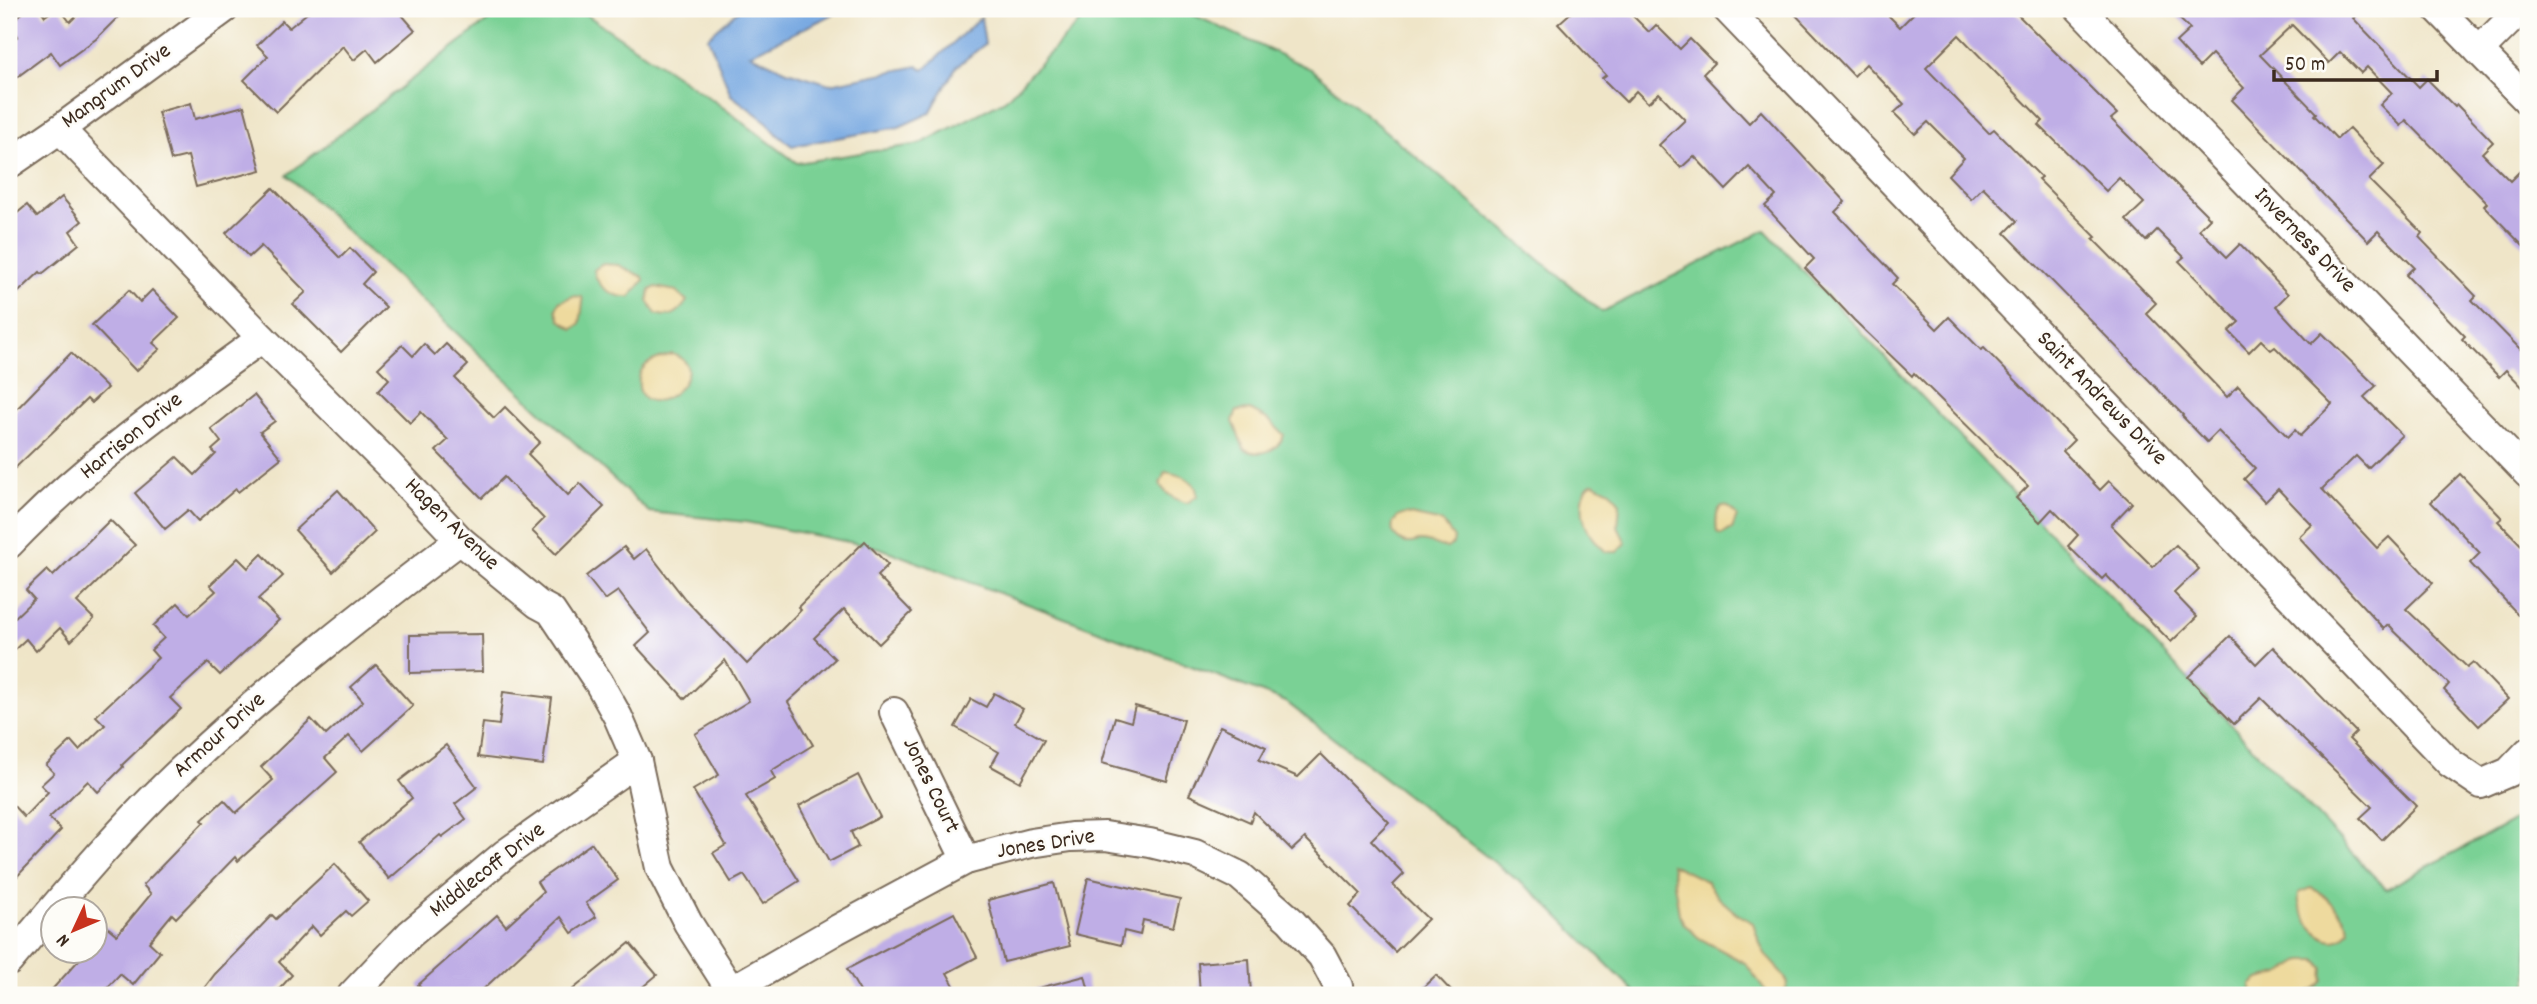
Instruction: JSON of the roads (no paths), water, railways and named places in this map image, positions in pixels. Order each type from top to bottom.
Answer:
[{"type":"street","name":"Mangrum Drive","points":[[9,164],[224,9]]},
{"type":"street","name":"Saint Andrews Drive","points":[[1727,9],[2451,763],[2482,784],[2509,772],[2528,752]]},
{"type":"street","name":"Inverness Drive","points":[[2080,9],[2528,474]]},
{"type":"street","points":[[2438,9],[2528,101]]},
{"type":"street","points":[[2480,51],[2521,9]]},
{"type":"street","name":"Hagen Avenue","points":[[60,129],[460,540],[538,604],[551,611],[599,683],[618,717],[637,761],[660,868],[727,992]]},
{"type":"street","name":"Harrison Drive","points":[[9,544],[38,514],[156,415],[262,338]]},
{"type":"street","name":"Armour Drive","points":[[9,961],[93,862],[187,765],[302,662],[460,540]]},
{"type":"street","name":"Jones Court","points":[[894,712],[966,860]]},
{"type":"street","name":"Middlecoff Drive","points":[[352,995],[410,934],[505,854],[637,761]]},
{"type":"street","name":"Jones Drive","points":[[727,992],[966,860],[1031,843],[1071,837],[1105,836],[1195,854],[1240,876],[1290,920],[1322,956],[1338,986],[1339,995]]},
{"type":"water","points":[[740,9],[844,9],[750,54],[787,71],[830,84],[918,66],[924,70],[981,17],[985,44],[956,67],[930,113],[899,127],[792,146],[767,122],[731,95],[708,37]]}]
